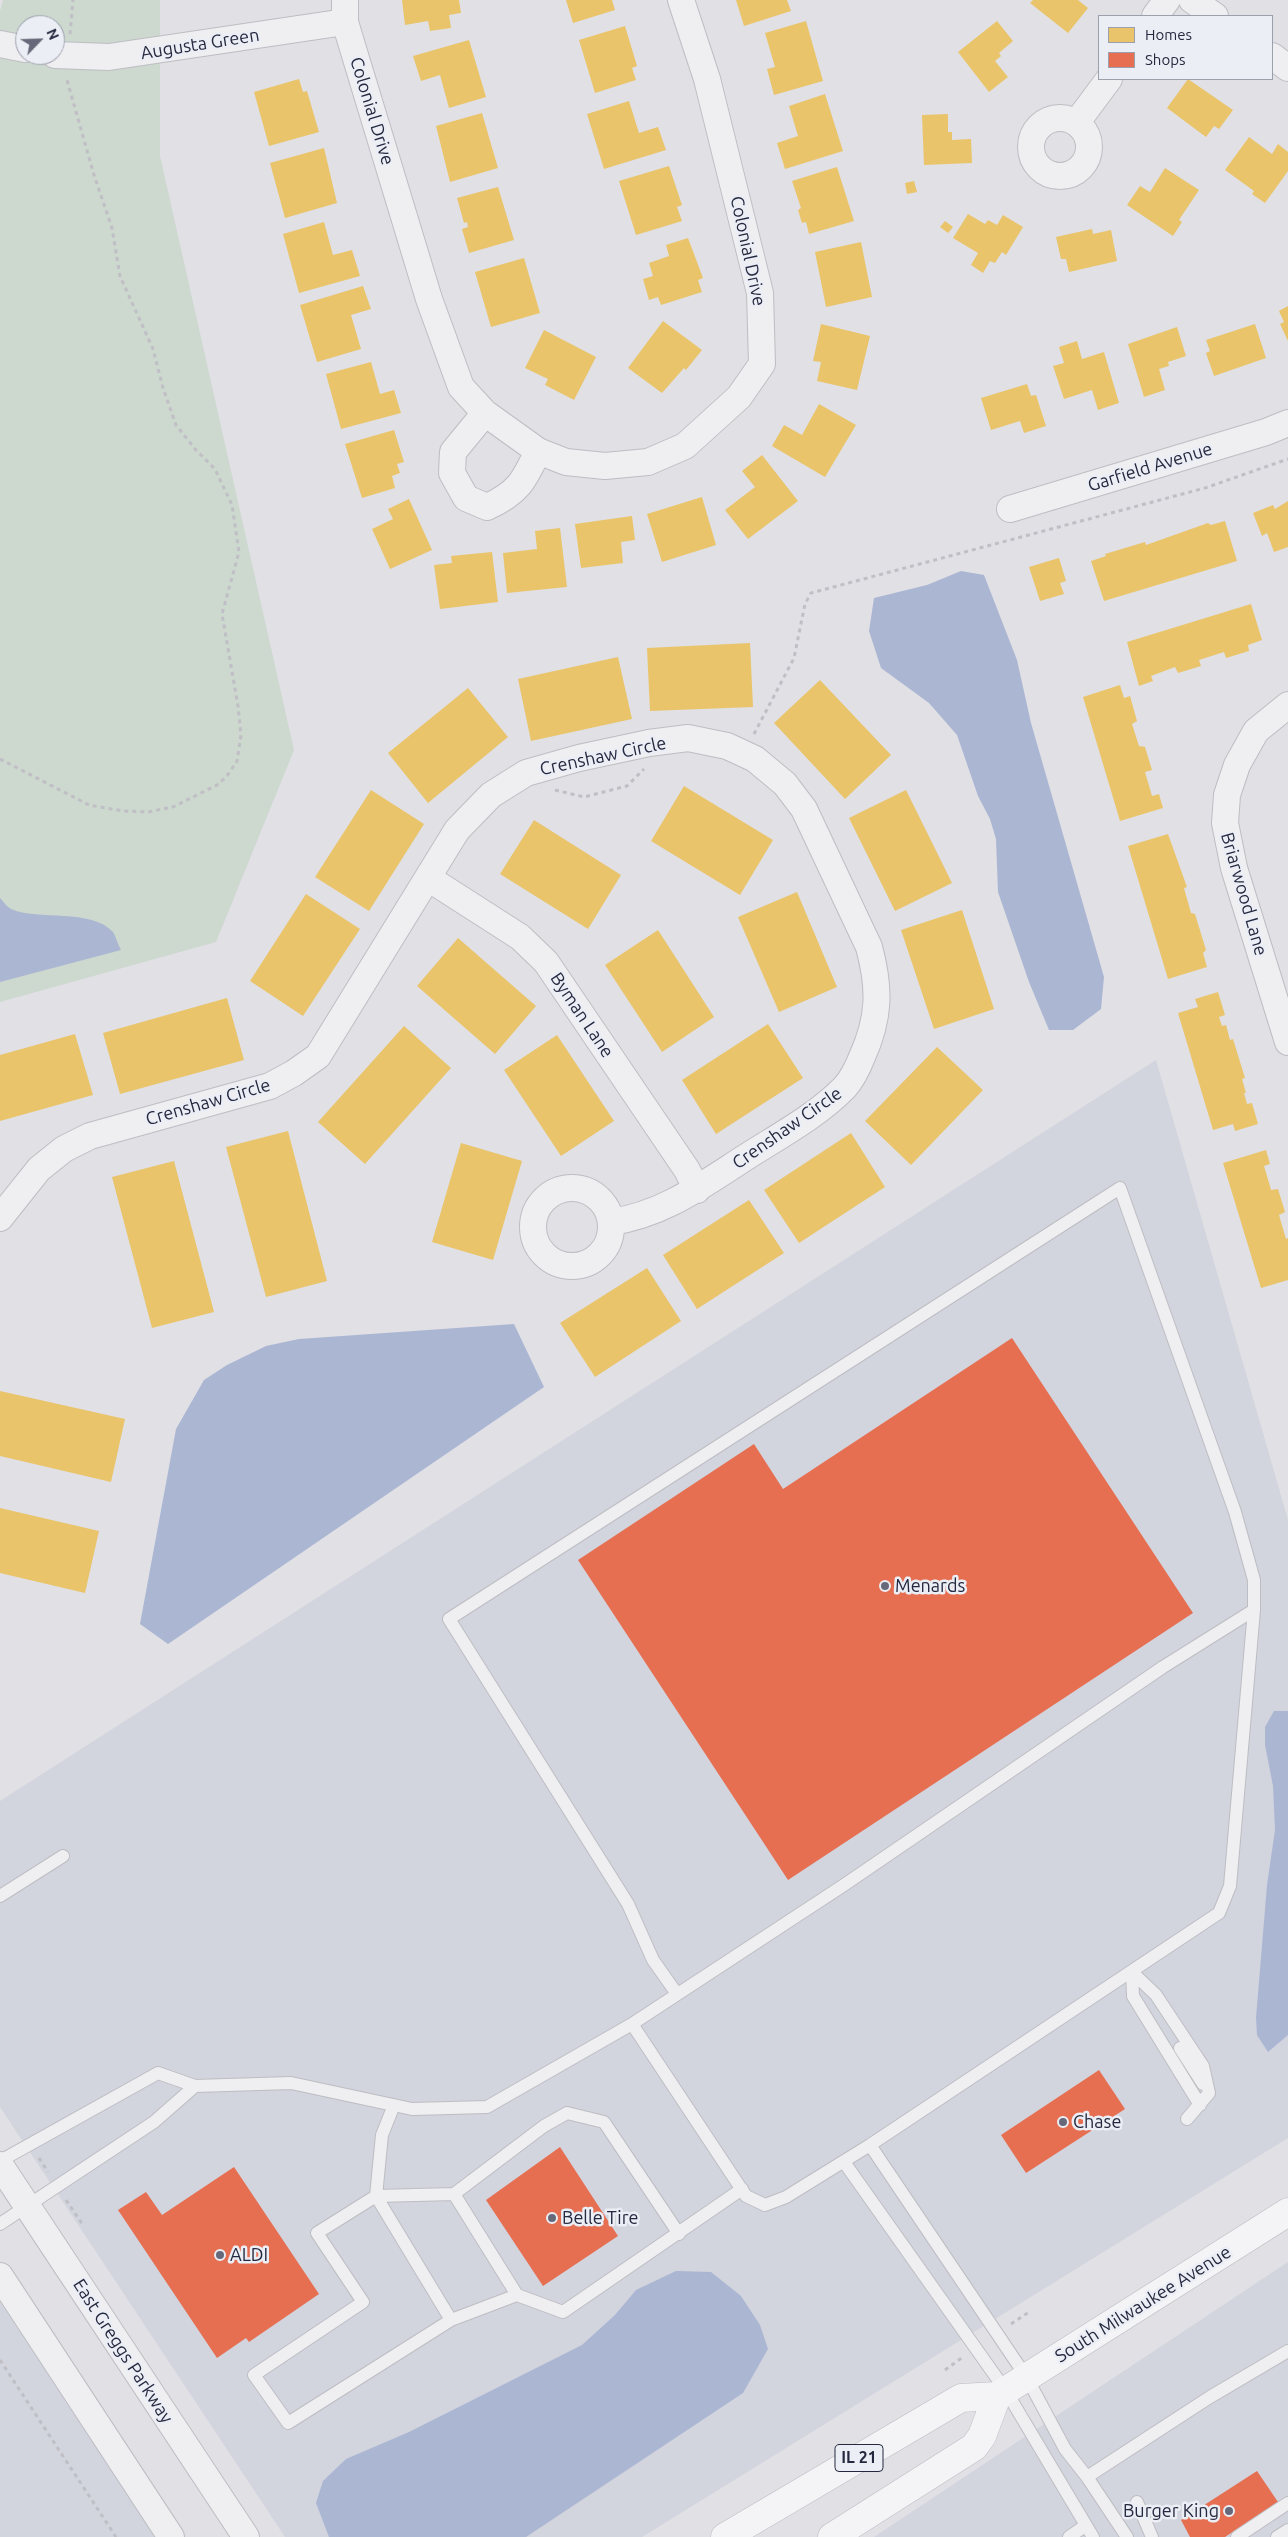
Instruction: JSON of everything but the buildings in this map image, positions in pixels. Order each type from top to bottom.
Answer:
[{"type":"main road","name":"South Milwaukee Avenue","points":[[725,2537],[961,2398],[1010,2388],[1288,2212]]},
{"type":"main road","points":[[832,2537],[974,2447],[1010,2388]]},
{"type":"street","name":"Colonial Drive","points":[[345,11],[429,299],[461,387],[485,413],[538,451],[566,462],[605,466],[648,462],[685,446],[739,397],[762,364],[760,293],[707,79],[681,0]]},
{"type":"street","points":[[1156,15],[1167,0]]},
{"type":"street","points":[[1192,0],[1214,15]]},
{"type":"street","name":"Augusta Green","points":[[65,55],[109,57],[345,11]]},
{"type":"street","points":[[0,44],[15,48]]},
{"type":"street","points":[[1273,57],[1288,68]]},
{"type":"street","points":[[1077,122],[1108,80]]},
{"type":"street","points":[[485,413],[453,452],[452,473],[466,498],[487,507],[508,498],[526,477],[538,451]]},
{"type":"street","name":"Garfield Avenue","points":[[1010,508],[1266,432],[1288,423]]},
{"type":"street","name":"Briarwood Lane","points":[[1288,705],[1256,731],[1237,765],[1227,795],[1225,823],[1234,868],[1288,1042]]},
{"type":"street","name":"Crenshaw Circle","points":[[0,1218],[39,1169],[64,1149],[90,1136],[270,1086],[294,1074],[318,1056],[458,830],[491,795],[526,773],[579,758],[649,743],[688,738],[728,746],[755,759],[785,784],[804,809],[869,947],[876,971],[878,1002],[872,1036],[846,1086],[822,1107],[697,1190],[668,1206],[611,1222]]},
{"type":"street","name":"Byman Lane","points":[[428,878],[520,937],[546,962],[687,1170],[697,1190]]},
{"type":"street","name":"East Greggs Parkway","points":[[0,2165],[246,2537]]},
{"type":"street","points":[[0,2276],[171,2537]]},
{"type":"lane","points":[[632,2024],[746,2196],[765,2205],[786,2197],[844,2162],[1219,1913],[1230,1886],[1254,1610],[1254,1580],[1235,1512],[1120,1188],[448,1619],[628,1904],[654,1960],[677,1994]]},
{"type":"lane","points":[[0,2160],[158,2073],[195,2086],[291,2083],[412,2108],[487,2107],[632,2024],[844,1885],[1163,1667],[1254,1610]]},
{"type":"lane","points":[[0,1896],[63,1856]]},
{"type":"lane","points":[[1132,1972],[1156,1995],[1203,2066],[1209,2093],[1187,2119]]},
{"type":"lane","points":[[1132,1972],[1134,1996],[1200,2105]]},
{"type":"lane","points":[[0,2224],[154,2122],[195,2086]]},
{"type":"lane","points":[[394,2105],[382,2135],[376,2196],[451,2320]]},
{"type":"lane","points":[[517,2295],[451,2320],[288,2423],[254,2375],[363,2302],[317,2233],[376,2196],[454,2194],[544,2126],[567,2113],[604,2122],[679,2234]]},
{"type":"lane","points":[[870,2145],[1010,2388],[1085,2526],[1093,2537]]},
{"type":"lane","points":[[844,2162],[1010,2388],[1065,2449],[1087,2477],[1126,2537]]},
{"type":"lane","points":[[454,2194],[517,2295],[563,2312],[742,2189]]},
{"type":"lane","points":[[1087,2477],[1210,2398],[1288,2351]]},
{"type":"lane","points":[[1137,2502],[1152,2537]]},
{"type":"lane","points":[[1237,2537],[1288,2503]]},
{"type":"lane","points":[[1069,2537],[1085,2526]]},
{"type":"lane","points":[[1277,2537],[1288,2530]]},
{"type":"path","points":[[65,40],[73,0]]},
{"type":"path","points":[[0,759],[89,805],[123,811],[148,812],[173,807],[217,785],[227,776],[237,762],[241,735],[238,706],[222,614],[239,552],[232,505],[215,469],[194,449],[176,425],[163,388],[153,349],[120,276],[112,228],[94,175],[64,65]]},
{"type":"path","points":[[744,754],[794,658],[805,604],[811,592],[1204,488],[1288,459]]},
{"type":"path","points":[[549,788],[584,797],[626,786],[644,769],[653,768]]},
{"type":"path","points":[[0,2360],[116,2537]]},
{"type":"shaded area","points":[[3,0],[160,0],[160,156],[294,750],[216,942],[0,1002],[0,11]]},
{"type":"shaded area","points":[[1156,1060],[1288,1520],[1288,2138],[642,2537],[285,2537],[0,2107],[0,1801]]},
{"type":"shaded area","points":[[1288,2262],[1288,2537],[874,2537]]},
{"type":"shaded area","points":[[0,2291],[158,2537],[0,2537]]},
{"type":"water","points":[[961,571],[984,575],[1017,660],[1031,723],[1104,977],[1101,1009],[1073,1030],[1049,1030],[1029,982],[998,892],[996,839],[990,819],[978,796],[957,735],[929,703],[881,668],[869,631],[874,598],[927,585]]},
{"type":"water","points":[[0,898],[11,909],[22,912],[92,920],[113,932],[121,950],[0,982]]},
{"type":"water","points":[[514,1324],[544,1387],[168,1644],[140,1624],[176,1429],[204,1380],[227,1365],[266,1346],[299,1339]]},
{"type":"water","points":[[1274,1711],[1288,1711],[1288,2035],[1268,2052],[1257,2035],[1256,2018],[1267,1885],[1275,1830],[1273,1786],[1265,1745],[1265,1727]]},
{"type":"water","points":[[676,2271],[711,2272],[741,2296],[760,2325],[768,2349],[743,2393],[526,2537],[329,2537],[316,2503],[323,2481],[346,2459],[409,2432],[582,2345],[615,2315],[636,2290]]},
{"type":"place","name":"Menards","points":[[885,1586]]},
{"type":"place","name":"Chase","points":[[1063,2122]]},
{"type":"place","name":"Belle Tire","points":[[552,2218]]},
{"type":"place","name":"ALDI","points":[[220,2255]]},
{"type":"place","name":"Burger King","points":[[1229,2511]]}]
